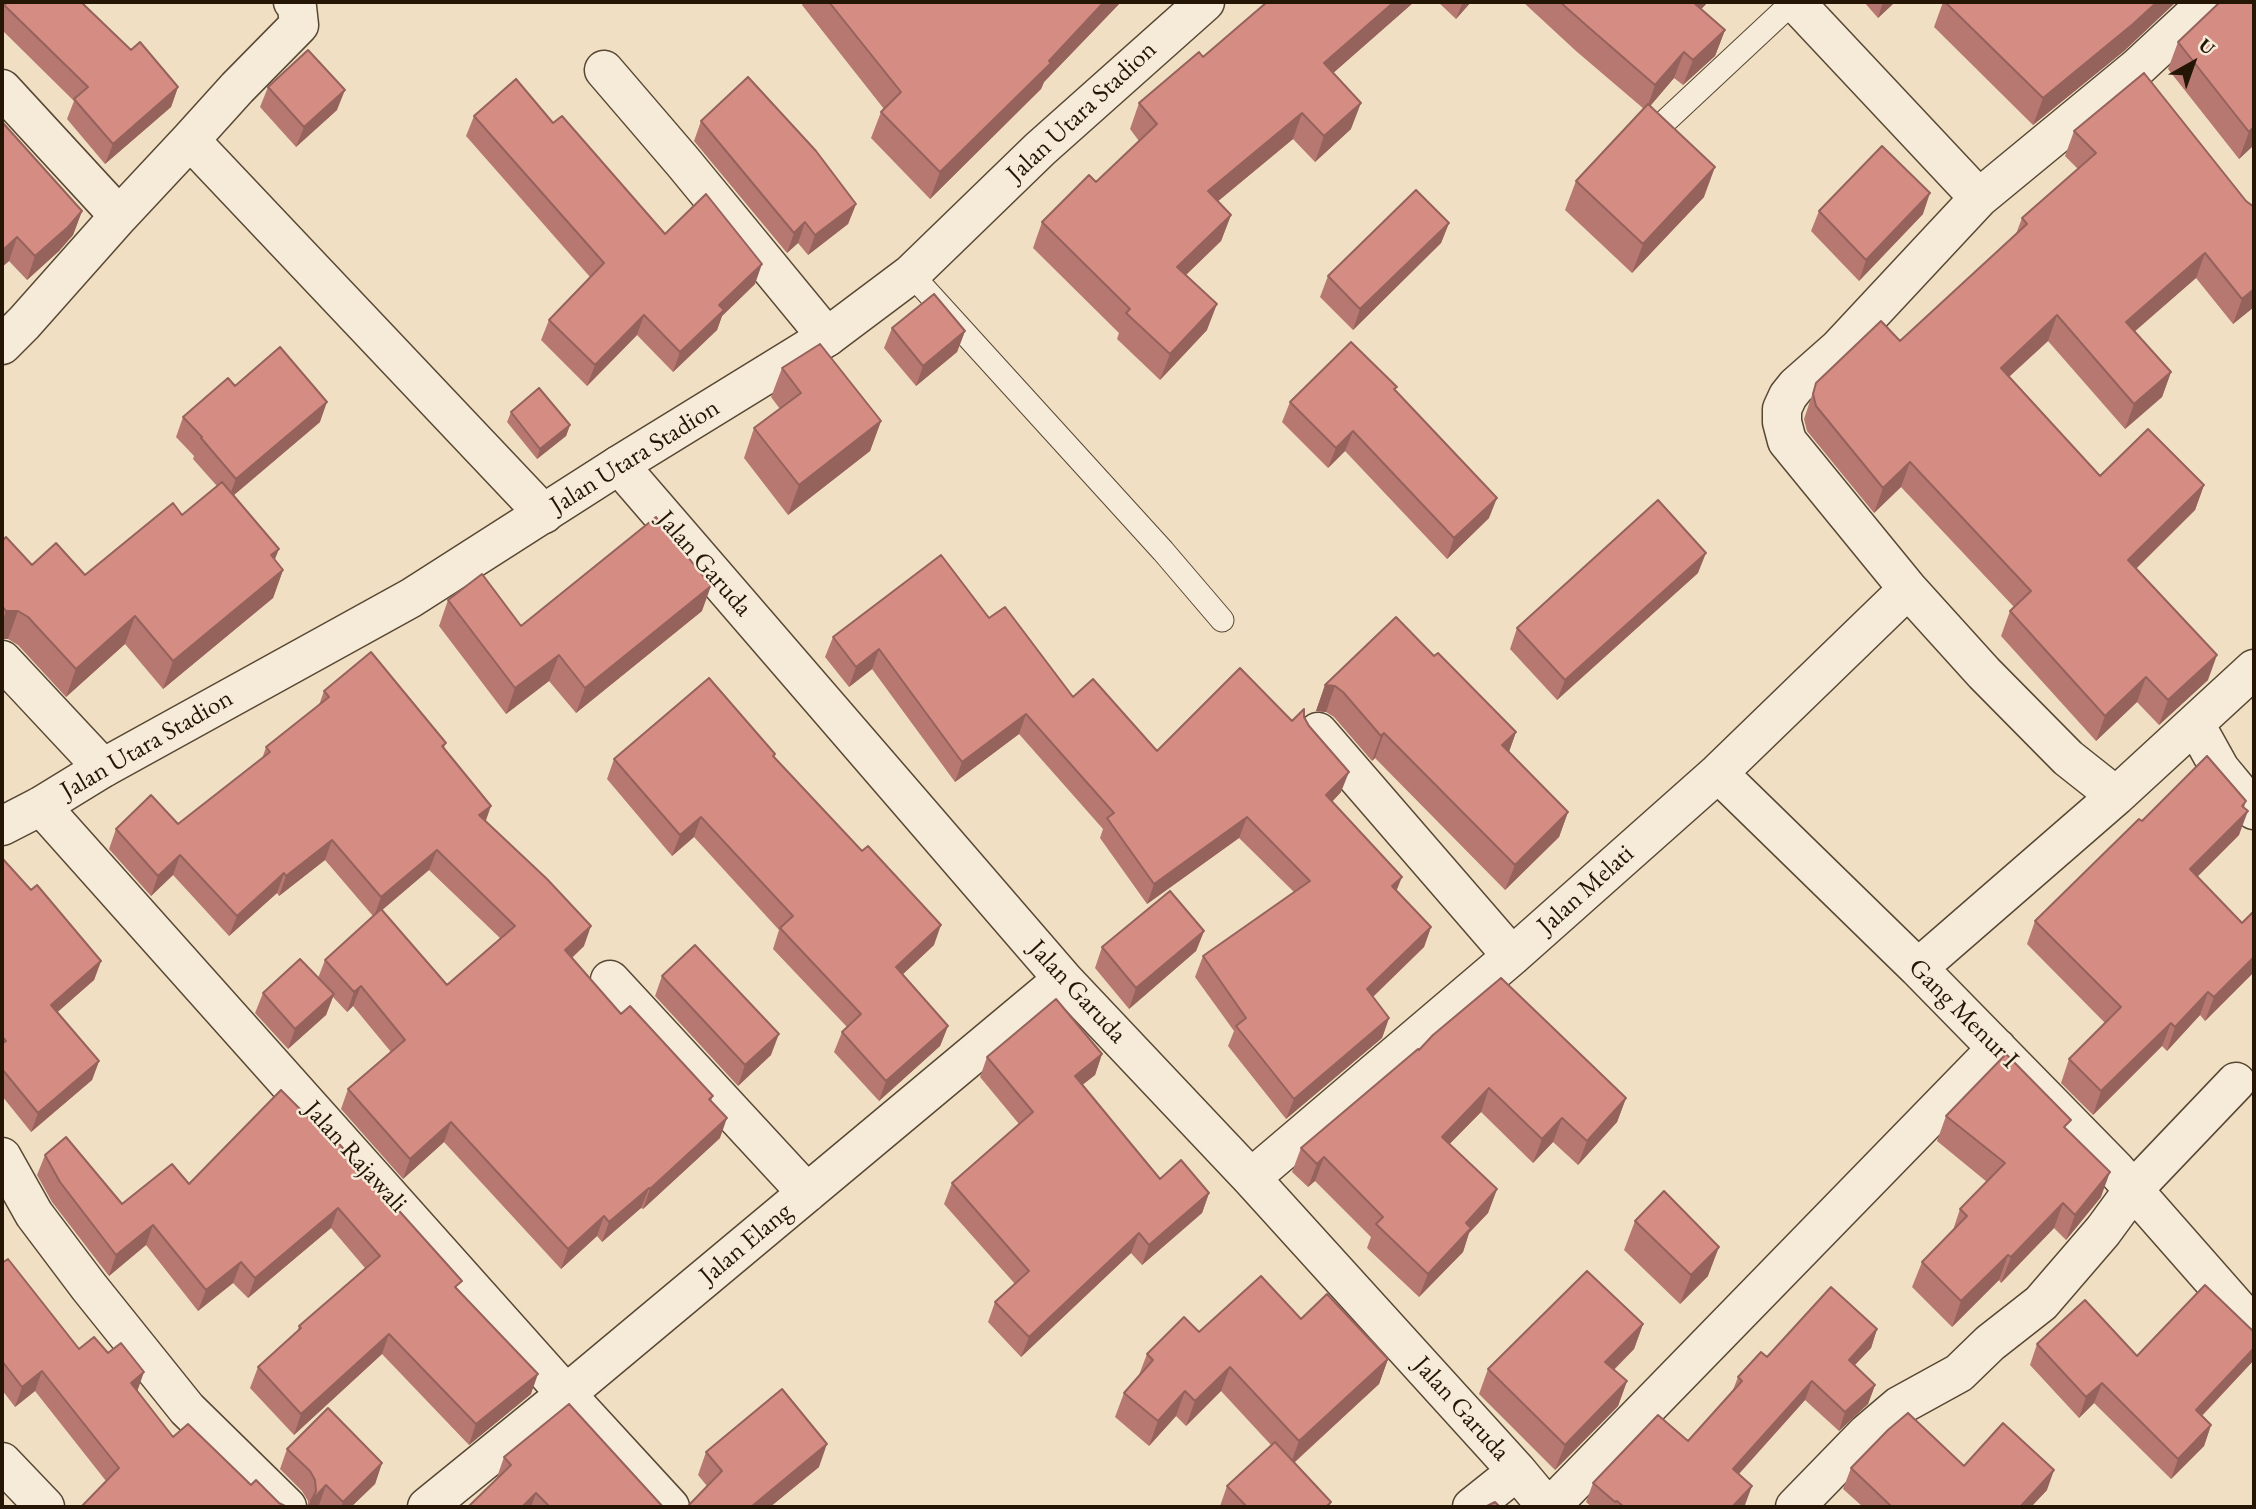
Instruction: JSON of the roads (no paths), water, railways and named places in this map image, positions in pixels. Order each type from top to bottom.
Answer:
[{"type":"street","points":[[2,345],[237,88],[299,25],[297,8],[293,2]]},
{"type":"street","name":"Jalan Utara Stadion","points":[[2,826],[411,598],[619,465],[827,337],[911,274],[1040,149],[1205,2]]},
{"type":"street","points":[[1794,2],[1979,198]]},
{"type":"street","points":[[2116,796],[2068,758],[1984,673],[1908,589],[1787,441],[1782,409],[1796,386],[1839,348],[1979,198],[2137,67],[2208,2]]},
{"type":"street","points":[[2137,67],[2162,98]]},
{"type":"street","points":[[604,70],[827,337]]},
{"type":"street","points":[[2,89],[119,216]]},
{"type":"street","points":[[190,140],[544,514]]},
{"type":"street","name":"Jalan Garuda","points":[[619,465],[1063,979],[1251,1178],[1548,1507]]},
{"type":"street","name":"Jalan Melati","points":[[1251,1178],[1512,956],[1718,773],[1908,589]]},
{"type":"street","points":[[2,660],[103,768]]},
{"type":"street","points":[[1918,968],[2116,796],[2254,669]]},
{"type":"street","points":[[2195,724],[2220,769],[2254,810]]},
{"type":"street","points":[[1318,732],[1512,956]]},
{"type":"street","name":"Gang Menur I","points":[[1718,773],[1997,1048],[2133,1190],[2254,1327]]},
{"type":"street","name":"Jalan Rajawali","points":[[41,806],[670,1507]]},
{"type":"street","name":"Jalan Elang","points":[[427,1507],[1063,979]]},
{"type":"street","points":[[610,981],[807,1193]]},
{"type":"street","points":[[1548,1507],[1997,1048]]},
{"type":"street","points":[[1796,1507],[1866,1434],[1899,1406],[1959,1373],[1990,1343],[2041,1303],[2103,1231],[2133,1190],[2236,1082]]},
{"type":"street","points":[[2,1157],[34,1214],[187,1409],[287,1507]]},
{"type":"street","points":[[2,1462],[46,1507]]},
{"type":"street","points":[[1472,1507],[1517,1471]]},
{"type":"lane","points":[[1657,129],[1794,2]]},
{"type":"lane","points":[[911,274],[1163,551],[1222,620]]}]
